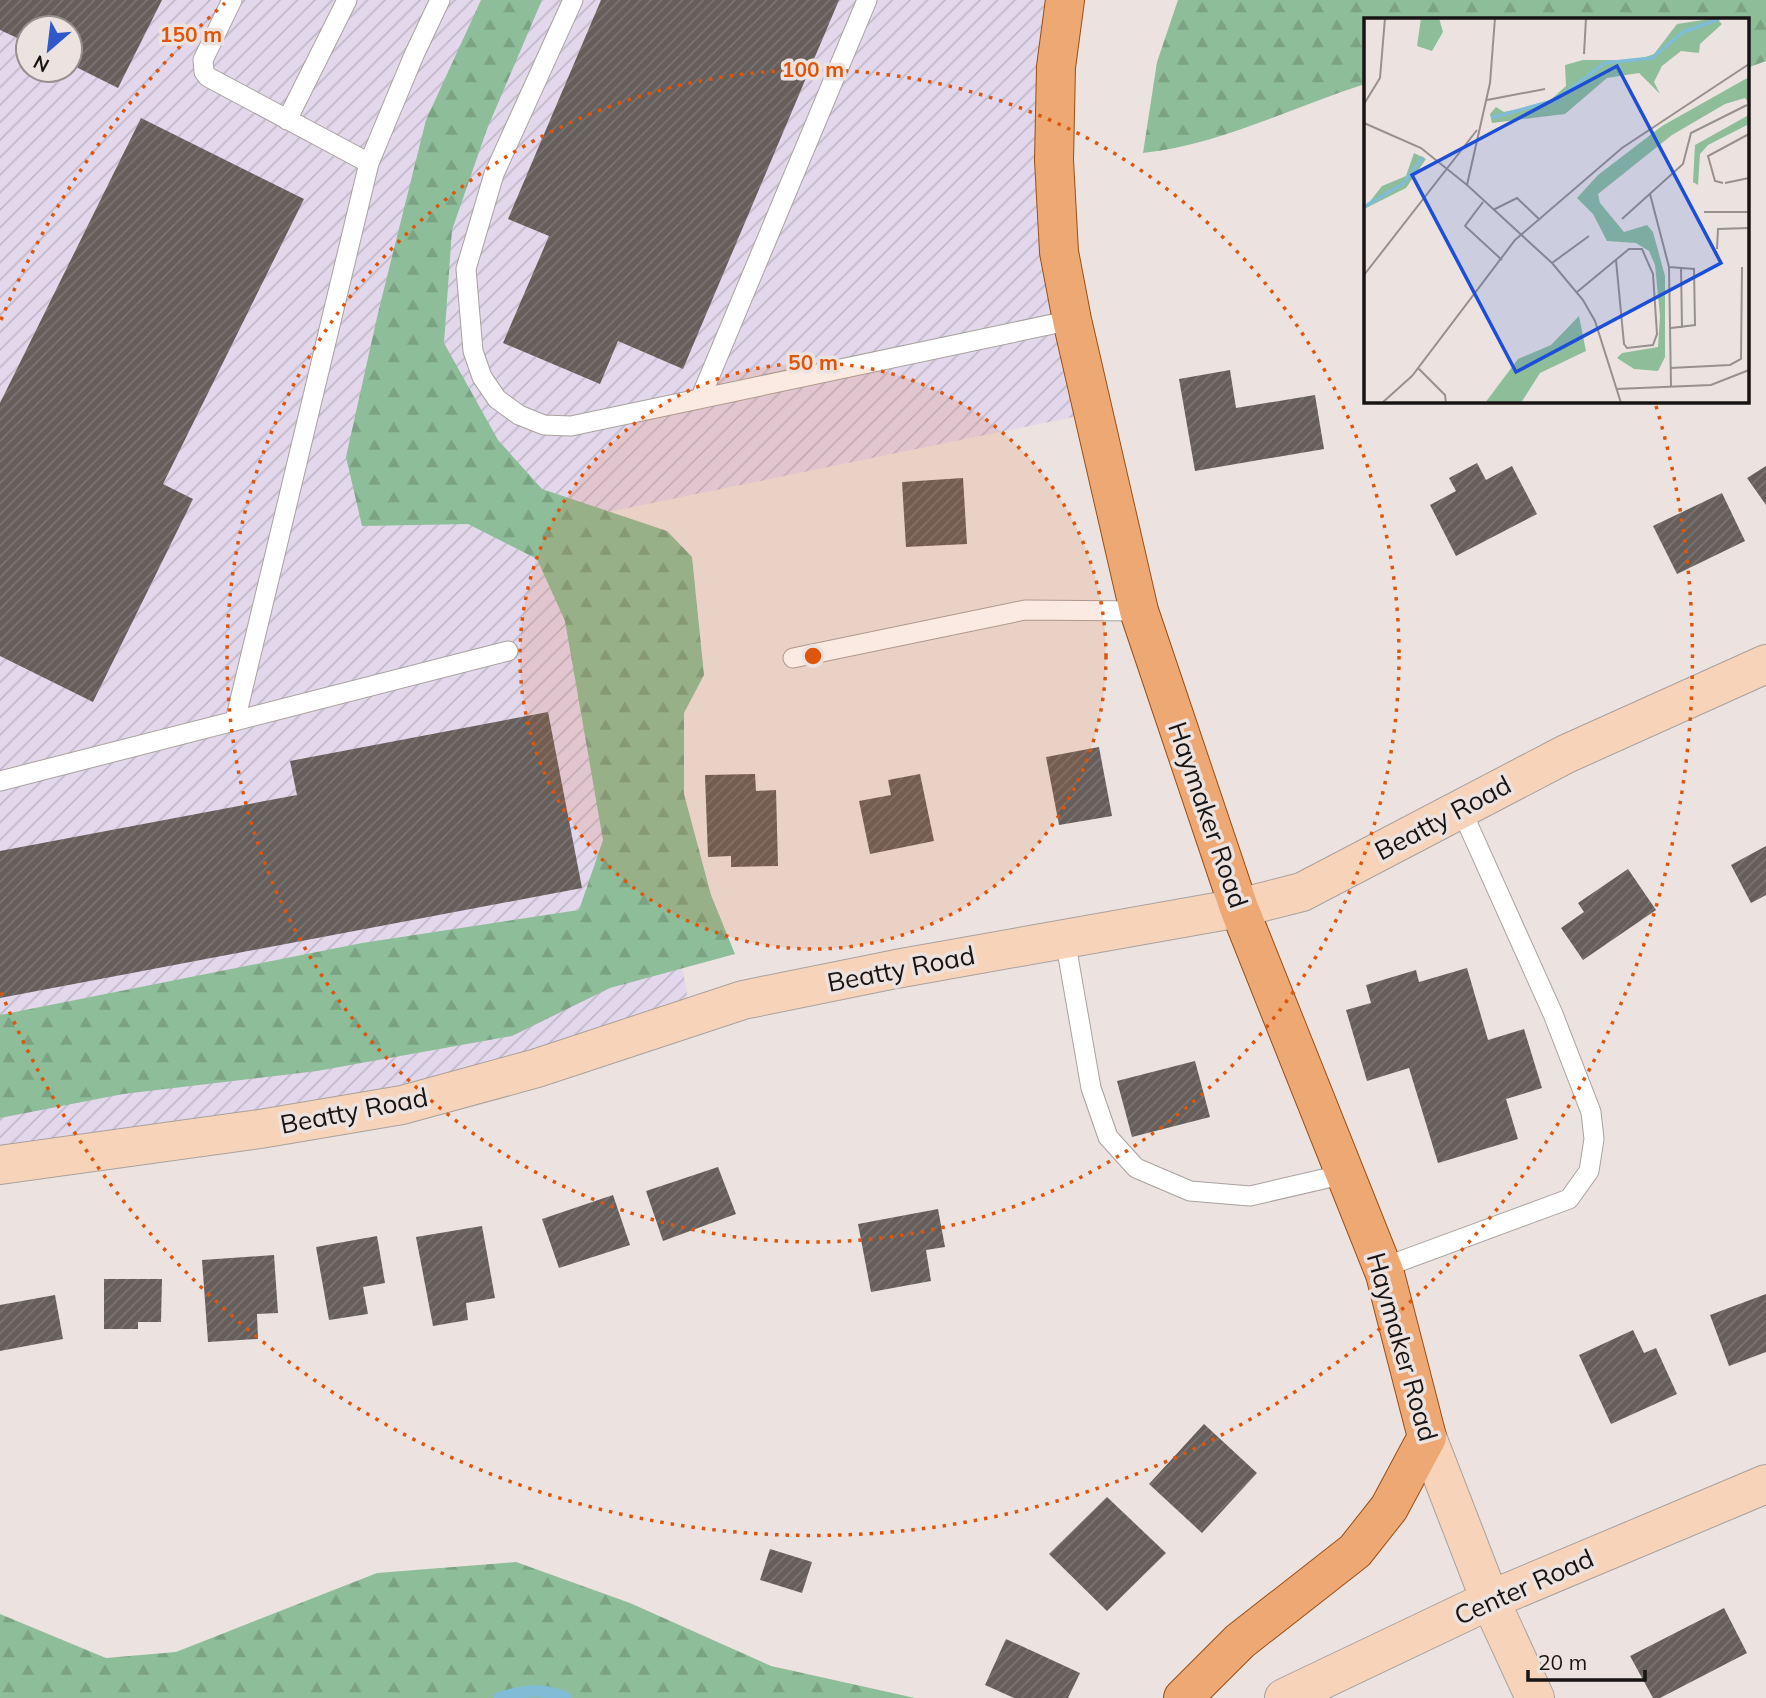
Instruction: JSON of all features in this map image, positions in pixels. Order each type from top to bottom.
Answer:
[{"type":"main road","name":"Haymaker Road","points":[[1065,0],[1056,67],[1054,160],[1059,252],[1072,320],[1139,611],[1239,908],[1382,1268],[1427,1437]]},
{"type":"main road","points":[[1183,1698],[1240,1641],[1354,1550],[1389,1508],[1427,1437]]},
{"type":"street","name":"Beatty Road","points":[[0,1165],[260,1129],[402,1105],[537,1068],[743,1000],[1239,908],[1302,892],[1460,807],[1566,754],[1766,664]]},
{"type":"street","name":"Haymaker Road","points":[[1427,1437],[1490,1600],[1535,1698]]},
{"type":"street","name":"Center Road","points":[[1284,1698],[1490,1600],[1766,1484]]},
{"type":"lane","points":[[232,0],[203,60],[204,72],[213,82],[369,163]]},
{"type":"lane","points":[[287,120],[347,0]]},
{"type":"lane","points":[[234,721],[369,163],[440,0]]},
{"type":"lane","points":[[573,0],[494,174],[466,269],[473,351],[477,364],[482,377],[497,399],[519,415],[544,425],[571,426],[1072,320]]},
{"type":"lane","points":[[700,399],[867,0]]},
{"type":"lane","points":[[793,658],[1025,610],[1139,611]]},
{"type":"lane","points":[[0,781],[508,651]]},
{"type":"lane","points":[[1382,1268],[1569,1199],[1589,1171],[1594,1139],[1591,1112],[1553,1014],[1460,807]]},
{"type":"lane","points":[[1065,939],[1091,1088],[1108,1138],[1136,1168],[1190,1191],[1250,1196],[1345,1174]]},
{"type":"shaded area","points":[[0,0],[1065,0],[1056,67],[1093,413],[603,513],[691,1017],[537,1068],[0,1165]]},
{"type":"green space","points":[[481,0],[542,0],[487,129],[452,230],[444,343],[498,440],[542,489],[667,531],[692,557],[704,675],[684,713],[684,794],[711,895],[735,954],[610,988],[512,1036],[317,1071],[123,1094],[0,1118],[0,1015],[362,943],[579,910],[603,840],[565,621],[537,559],[468,524],[362,526],[346,457],[378,313],[426,120]]},
{"type":"green space","points":[[1178,0],[1766,0],[1766,61],[1748,68],[1748,18],[1364,18],[1364,84],[1228,134],[1172,149],[1143,153],[1157,62]]},
{"type":"green space","points":[[516,1562],[630,1603],[771,1666],[915,1698],[0,1698],[0,1614],[106,1658],[176,1652],[377,1573]]},
{"type":"building","points":[[0,0],[162,0],[118,88],[84,71],[84,14],[14,14],[14,36],[0,30]]},
{"type":"building","points":[[601,0],[839,0],[683,369],[618,341],[600,384],[503,343],[549,236],[508,219]]},
{"type":"building","points":[[141,118],[304,199],[163,484],[193,499],[93,702],[0,656],[0,403]]},
{"type":"building","points":[[1230,370],[1236,408],[1315,395],[1324,449],[1195,471],[1179,379]]},
{"type":"building","points":[[1477,463],[1486,480],[1512,466],[1537,514],[1456,556],[1430,505],[1456,491],[1449,478]]},
{"type":"building","points":[[1766,466],[1766,505],[1747,478]]},
{"type":"building","points":[[963,478],[967,544],[906,547],[902,482]]},
{"type":"building","points":[[1722,493],[1745,541],[1677,574],[1653,526]]},
{"type":"building","points":[[548,712],[582,888],[0,998],[0,851],[297,795],[290,761]]},
{"type":"building","points":[[1099,747],[1112,816],[1059,825],[1046,757]]},
{"type":"building","points":[[755,774],[756,791],[776,790],[778,866],[731,867],[731,856],[708,857],[705,775]]},
{"type":"building","points":[[920,774],[934,841],[870,854],[859,801],[891,795],[888,780]]},
{"type":"building","points":[[1766,846],[1766,895],[1751,903],[1731,865]]},
{"type":"building","points":[[1628,869],[1656,910],[1583,960],[1561,928],[1584,912],[1578,903]]},
{"type":"building","points":[[1467,968],[1488,1040],[1524,1029],[1542,1088],[1506,1099],[1518,1139],[1438,1163],[1409,1068],[1367,1081],[1346,1010],[1371,1003],[1366,985],[1416,970],[1419,982]]},
{"type":"building","points":[[1195,1061],[1210,1117],[1132,1137],[1117,1081]]},
{"type":"building","points":[[718,1167],[736,1214],[663,1241],[646,1191]]},
{"type":"building","points":[[613,1195],[630,1245],[559,1268],[542,1219]]},
{"type":"building","points":[[938,1209],[945,1247],[926,1250],[931,1281],[871,1292],[858,1224]]},
{"type":"building","points":[[482,1226],[495,1298],[466,1303],[468,1320],[433,1326],[416,1237]]},
{"type":"building","points":[[377,1236],[385,1283],[363,1287],[368,1314],[329,1320],[316,1247]]},
{"type":"building","points":[[274,1255],[278,1313],[257,1314],[258,1339],[208,1342],[202,1260]]},
{"type":"building","points":[[104,1279],[162,1279],[161,1322],[138,1322],[138,1329],[104,1329]]},
{"type":"building","points":[[1766,1294],[1766,1352],[1729,1366],[1710,1315]]},
{"type":"building","points":[[55,1295],[63,1339],[0,1351],[0,1305]]},
{"type":"building","points":[[1633,1330],[1644,1353],[1656,1348],[1677,1394],[1611,1424],[1579,1355]]},
{"type":"building","points":[[1204,1424],[1257,1473],[1202,1533],[1149,1484]]},
{"type":"building","points":[[1107,1497],[1166,1553],[1107,1611],[1049,1554]]},
{"type":"building","points":[[770,1549],[812,1562],[802,1593],[760,1580]]},
{"type":"building","points":[[1724,1608],[1747,1653],[1660,1698],[1653,1698],[1630,1656]]},
{"type":"building","points":[[1006,1639],[1080,1673],[1068,1698],[1014,1698],[985,1685]]},
{"type":"waterway","points":[[499,1698],[533,1691],[549,1692],[566,1698]]}]
